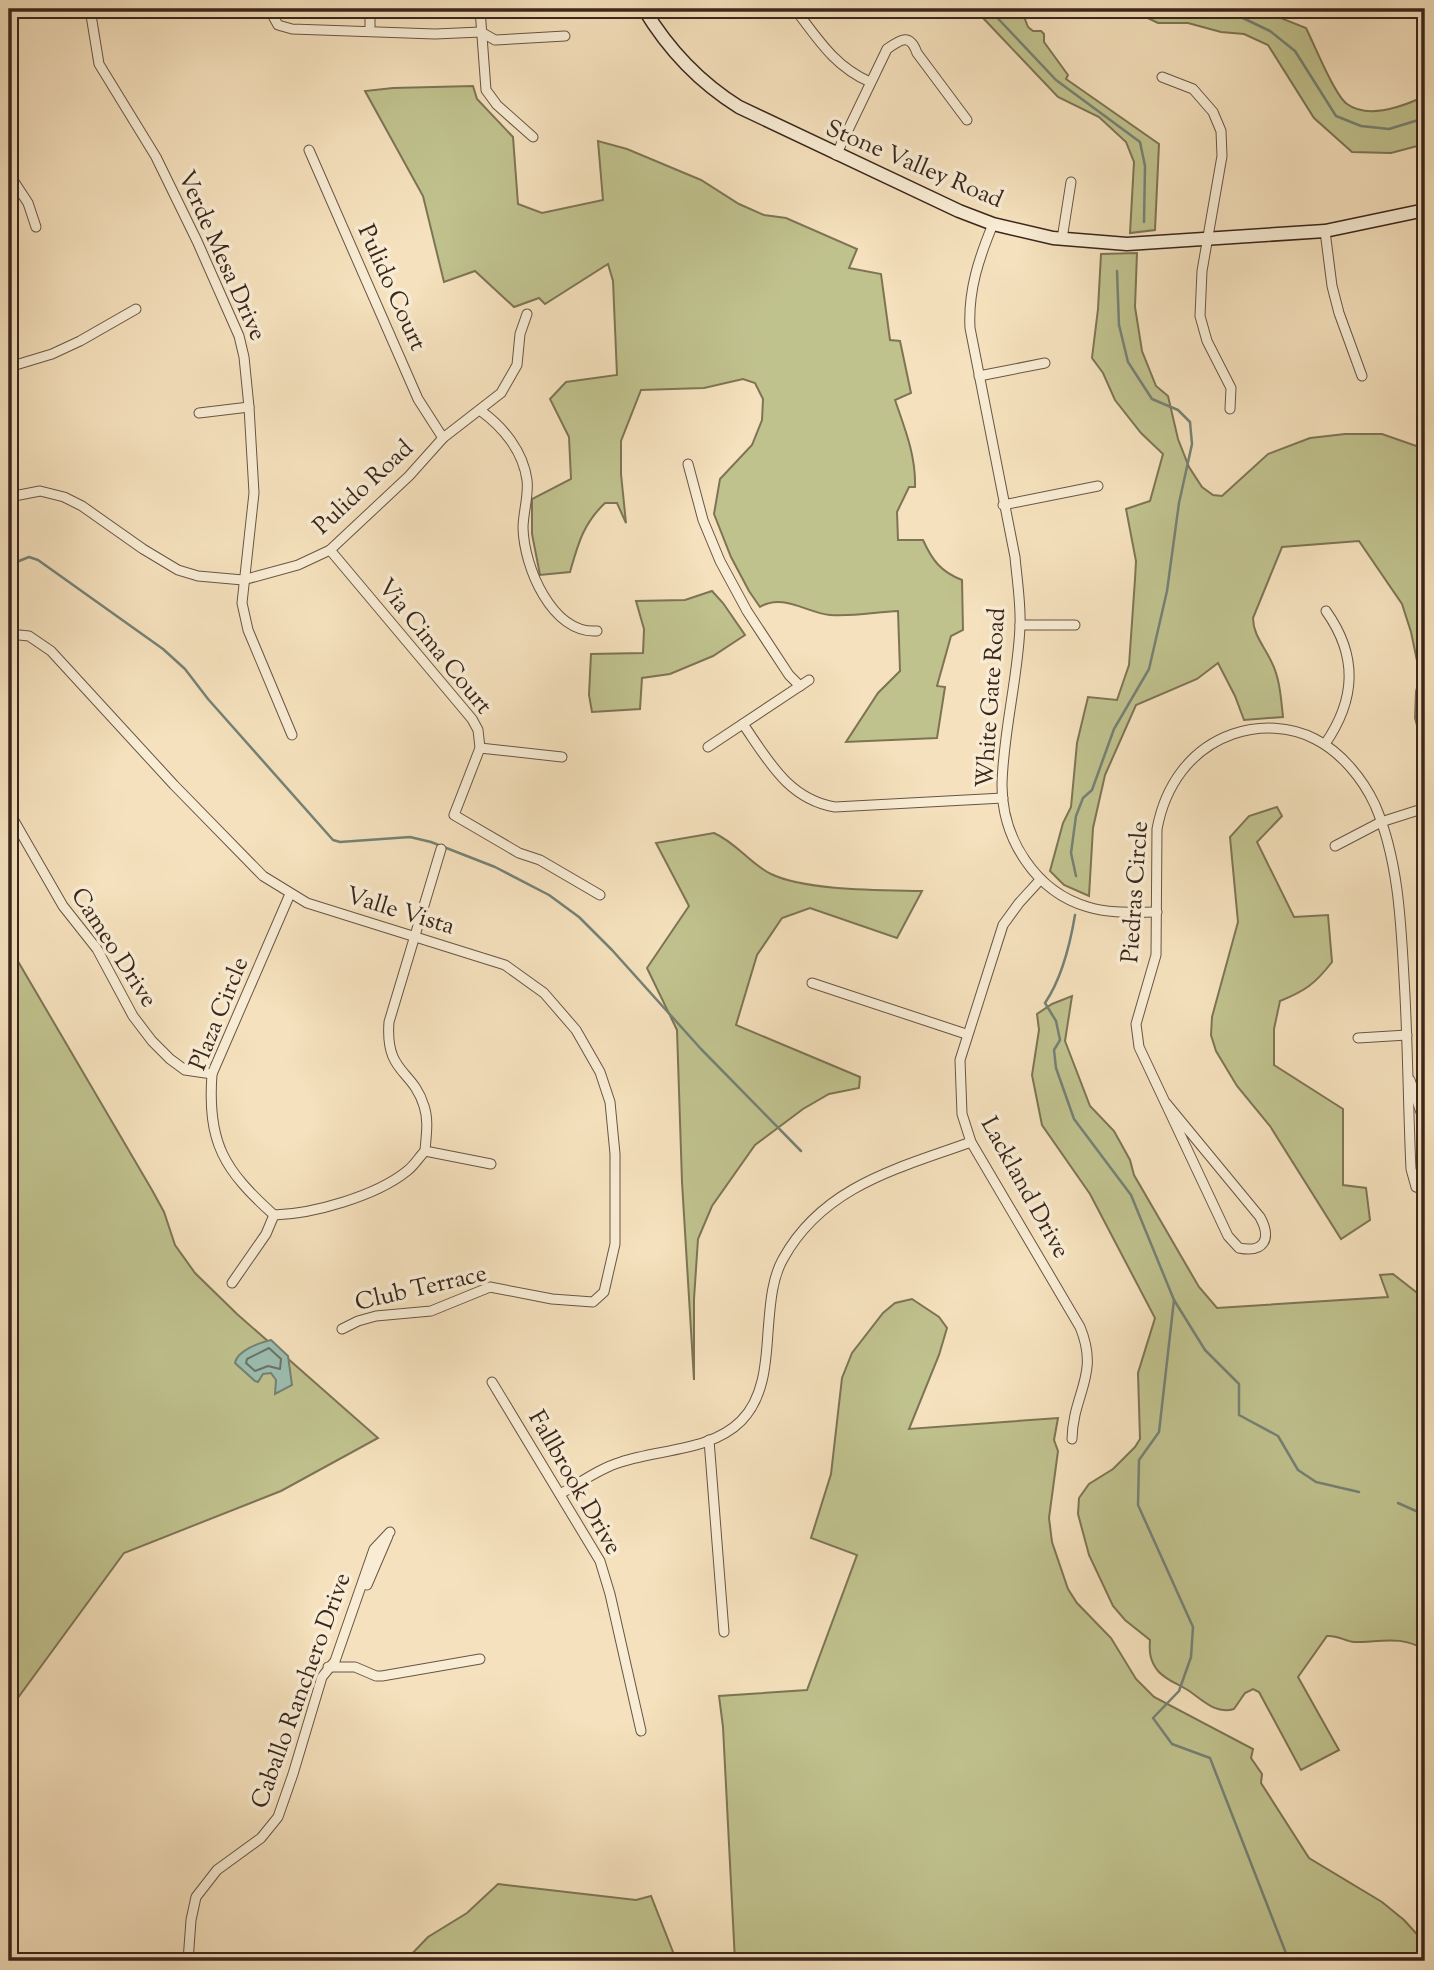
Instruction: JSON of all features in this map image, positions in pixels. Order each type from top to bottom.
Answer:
[{"type":"street","name":"Verde Mesa Drive","points":[[90,9],[99,64],[156,157],[232,317],[244,358],[250,407],[254,493],[242,603],[247,630],[292,735]]},
{"type":"street","points":[[269,9],[278,25],[292,29],[435,34],[481,32],[495,40],[565,36]]},
{"type":"street","points":[[370,9],[370,30]]},
{"type":"street","points":[[480,9],[486,90],[497,105],[533,137]]},
{"type":"street","name":"Stone Valley Road","points":[[643,9],[678,56],[719,95],[759,119],[993,224],[1062,239],[1127,244],[1325,231],[1425,210]]},
{"type":"street","points":[[795,9],[842,67],[870,82]]},
{"type":"street","points":[[836,155],[887,49],[897,42],[909,40],[967,120]]},
{"type":"street","points":[[1162,77],[1185,85],[1199,95],[1213,112],[1221,131],[1222,156],[1200,293],[1200,316],[1207,341],[1231,388],[1230,410]]},
{"type":"street","name":"Pulido Court","points":[[309,150],[418,399],[443,438]]},
{"type":"street","points":[[9,174],[28,203],[36,227]]},
{"type":"street","points":[[1062,239],[1071,182]]},
{"type":"street","name":"White Gate Road","points":[[993,224],[975,272],[971,293],[970,328],[1015,557],[1020,625],[1004,769],[1003,798],[1006,821],[1014,842],[1040,880],[1052,890],[1086,906],[1126,913],[1157,912]]},
{"type":"street","points":[[1325,231],[1332,286],[1362,376]]},
{"type":"street","points":[[9,367],[71,345],[136,309]]},
{"type":"street","name":"Pulido Road","points":[[9,497],[40,491],[64,497],[82,506],[177,570],[198,576],[243,580],[298,565],[330,550],[409,476],[443,438],[501,393],[517,365],[520,334],[527,314]]},
{"type":"street","points":[[979,376],[1045,363]]},
{"type":"street","points":[[199,413],[250,407]]},
{"type":"street","points":[[481,411],[498,424],[510,439],[520,459],[527,481],[523,530],[526,551],[540,591],[565,621],[584,632],[597,631]]},
{"type":"street","points":[[688,464],[703,520],[720,561],[754,622],[789,675],[800,686]]},
{"type":"street","points":[[1003,505],[1098,486]]},
{"type":"street","name":"Via Cima Court","points":[[330,550],[472,719],[478,730],[480,748],[454,815],[600,895]]},
{"type":"street","points":[[1325,744],[1342,716],[1349,695],[1350,674],[1346,651],[1326,611]]},
{"type":"street","points":[[1020,625],[1075,625]]},
{"type":"street","name":"Valle Vista","points":[[9,634],[29,636],[51,650],[230,845],[263,877],[307,903],[505,965],[544,993],[576,1030],[600,1072],[610,1102],[617,1214],[615,1244],[604,1292],[593,1302]]},
{"type":"street","points":[[708,747],[809,680]]},
{"type":"street","points":[[743,724],[785,783],[812,801],[835,807],[1003,798]]},
{"type":"street","name":"Piedras Circle","points":[[1166,1102],[1260,1217],[1266,1227],[1266,1239],[1261,1247],[1254,1250],[1239,1248],[1228,1236],[1139,1046],[1137,1035],[1139,1013],[1156,955],[1156,846],[1160,813],[1172,784],[1197,753],[1220,739],[1242,731],[1274,728],[1301,732],[1325,744],[1368,791],[1387,839],[1401,920],[1411,1169],[1416,1187],[1425,1191]]},
{"type":"street","points":[[480,748],[562,757]]},
{"type":"street","points":[[1335,846],[1381,822],[1425,808]]},
{"type":"street","name":"Cameo Drive","points":[[9,812],[63,906],[97,949],[133,1016],[152,1041],[186,1070],[212,1074]]},
{"type":"street","points":[[232,1283],[266,1234],[274,1215],[298,1214],[371,1191],[409,1170],[425,1151],[427,1120],[424,1104],[394,1061],[388,1036],[389,1021],[441,849]]},
{"type":"street","name":"Lackland Drive","points":[[1040,880],[1003,925],[966,1034],[960,1060],[960,1088],[962,1114],[971,1142],[1086,1340],[1088,1371],[1073,1423],[1072,1439]]},
{"type":"street","name":"Plaza Circle","points":[[274,1215],[246,1190],[231,1170],[220,1150],[210,1105],[212,1074],[290,894]]},
{"type":"street","points":[[811,983],[966,1034]]},
{"type":"street","points":[[1358,1038],[1407,1035]]},
{"type":"street","name":"Piedras Circle","points":[[1407,1072],[1425,1124]]},
{"type":"street","points":[[560,1494],[620,1462],[718,1437],[741,1421],[755,1400],[765,1371],[771,1302],[782,1261],[810,1220],[841,1195],[885,1172],[971,1142]]},
{"type":"street","points":[[425,1151],[491,1164]]},
{"type":"street","name":"Club Terrace","points":[[342,1329],[376,1316],[431,1311],[490,1287],[552,1299],[593,1302]]},
{"type":"street","name":"Fallbrook Drive","points":[[492,1382],[600,1561],[641,1731]]},
{"type":"street","points":[[709,1440],[724,1632]]},
{"type":"street","name":"Caballo Ranchero Drive","points":[[188,1961],[191,1920],[196,1897],[217,1870],[261,1838],[278,1817],[321,1677],[331,1664],[374,1549],[390,1532]]},
{"type":"street","points":[[331,1664],[355,1667],[382,1676],[480,1660]]},
{"type":"green space","points":[[977,9],[1021,9],[1028,27],[1044,34],[1044,42],[1068,75],[1066,79],[1159,144],[1155,230],[1130,233],[1134,162],[1126,142],[1099,117],[1058,97]]},
{"type":"green space","points":[[1129,9],[1258,9],[1306,28],[1331,81],[1347,104],[1366,111],[1386,110],[1425,96],[1425,144],[1391,153],[1352,152],[1314,118],[1268,45],[1244,34],[1221,32],[1188,23],[1158,23]]},
{"type":"green space","points":[[473,86],[477,99],[513,137],[518,204],[542,213],[603,200],[598,141],[627,149],[701,180],[739,204],[764,215],[786,218],[857,249],[849,268],[881,274],[890,340],[900,341],[911,393],[895,400],[909,443],[915,476],[915,487],[909,487],[897,512],[898,540],[923,540],[938,564],[962,580],[963,630],[951,636],[937,686],[945,687],[937,738],[846,742],[878,693],[900,671],[898,611],[838,615],[821,614],[777,602],[760,607],[731,557],[714,514],[720,479],[752,445],[762,420],[763,399],[755,383],[743,379],[704,388],[641,390],[621,441],[626,523],[617,503],[605,503],[586,527],[570,572],[540,575],[532,534],[532,499],[571,479],[569,437],[550,399],[566,382],[617,375],[613,281],[608,264],[545,304],[539,298],[514,307],[475,271],[444,282],[423,196],[365,91]]},
{"type":"green space","points":[[1137,253],[1135,307],[1142,351],[1156,386],[1168,396],[1178,439],[1189,467],[1202,487],[1213,495],[1222,496],[1268,454],[1310,438],[1382,434],[1425,449],[1425,731],[1419,733],[1415,718],[1420,675],[1402,604],[1359,541],[1282,547],[1253,618],[1257,635],[1277,676],[1283,717],[1244,720],[1218,663],[1197,679],[1136,705],[1105,775],[1093,828],[1089,896],[1064,885],[1050,871],[1063,823],[1071,807],[1077,743],[1088,697],[1117,700],[1129,665],[1136,561],[1126,509],[1150,501],[1163,454],[1141,433],[1115,400],[1103,373],[1092,358],[1101,254]]},
{"type":"green space","points":[[712,591],[745,635],[713,656],[670,674],[642,678],[640,709],[592,712],[589,695],[591,654],[643,653],[644,629],[636,601],[685,600]]},
{"type":"green space","points":[[1277,807],[1282,816],[1257,842],[1294,917],[1328,915],[1332,962],[1309,986],[1280,1001],[1274,1029],[1274,1065],[1343,1109],[1343,1185],[1366,1188],[1370,1220],[1341,1239],[1270,1126],[1237,1086],[1216,1051],[1211,1035],[1212,1017],[1238,922],[1230,837],[1249,816]]},
{"type":"green space","points":[[714,833],[730,842],[763,870],[786,880],[845,889],[922,891],[897,938],[810,908],[782,918],[757,955],[736,1025],[860,1077],[859,1088],[829,1094],[803,1109],[755,1145],[712,1206],[698,1239],[694,1299],[694,1380],[682,1182],[677,1030],[647,968],[689,906],[656,843]]},
{"type":"green space","points":[[9,946],[152,1190],[164,1212],[175,1245],[195,1273],[237,1314],[378,1438],[281,1491],[124,1553],[9,1710]]},
{"type":"green space","points":[[1072,996],[1065,1041],[1090,1106],[1114,1131],[1130,1160],[1134,1175],[1199,1287],[1217,1308],[1388,1297],[1380,1275],[1393,1274],[1425,1299],[1425,1650],[1408,1642],[1354,1642],[1327,1636],[1298,1677],[1339,1750],[1301,1770],[1259,1692],[1253,1689],[1245,1693],[1234,1709],[1220,1710],[1208,1705],[1158,1671],[1153,1664],[1150,1640],[1125,1620],[1113,1606],[1089,1555],[1078,1514],[1079,1498],[1089,1484],[1113,1469],[1140,1439],[1138,1373],[1155,1318],[1090,1194],[1042,1125],[1032,1075],[1039,1030],[1037,1014]]},
{"type":"green space","points":[[912,1299],[939,1317],[947,1328],[909,1429],[1058,1418],[1054,1440],[1058,1451],[1049,1518],[1052,1542],[1068,1589],[1077,1603],[1111,1638],[1136,1679],[1154,1697],[1253,1749],[1251,1758],[1262,1774],[1261,1783],[1309,1858],[1382,1902],[1404,1920],[1425,1943],[1425,1961],[735,1961],[723,1727],[719,1696],[807,1690],[857,1555],[811,1538],[831,1474],[842,1378],[852,1353],[883,1313],[895,1303]]},
{"type":"green space","points":[[498,1884],[636,1900],[651,1896],[675,1957],[688,1961],[405,1961],[428,1937],[467,1913]]},
{"type":"water","points":[[271,1340],[288,1356],[292,1385],[275,1394],[276,1380],[271,1373],[263,1374],[258,1382],[235,1363],[244,1351]]},
{"type":"waterway","points":[[989,9],[1056,80],[1140,142],[1145,166],[1144,222]]},
{"type":"waterway","points":[[1224,9],[1270,31],[1295,51],[1336,116],[1361,126],[1389,129],[1425,118]]},
{"type":"waterway","points":[[1076,876],[1071,853],[1076,816],[1083,798],[1092,790],[1114,729],[1149,669],[1167,591],[1179,503],[1192,444],[1190,422],[1178,410],[1152,399],[1128,362],[1119,325],[1117,271]]},
{"type":"waterway","points":[[9,565],[29,557],[38,560],[163,649],[185,669],[208,699],[333,840],[340,842],[410,837],[431,842],[495,867],[549,895],[579,917],[701,1049],[801,1151]]},
{"type":"waterway","points":[[1075,915],[1064,961],[1045,1003],[1056,1021],[1060,1040],[1054,1050],[1056,1068],[1074,1119],[1131,1195],[1174,1300],[1205,1350],[1239,1384],[1239,1415],[1278,1436],[1298,1470],[1316,1482],[1359,1492]]},
{"type":"waterway","points":[[1174,1300],[1159,1432],[1139,1460],[1138,1505],[1193,1627],[1191,1657],[1179,1691],[1153,1718],[1172,1744],[1210,1758],[1289,1961]]},
{"type":"waterway","points":[[1398,1503],[1425,1515]]}]
